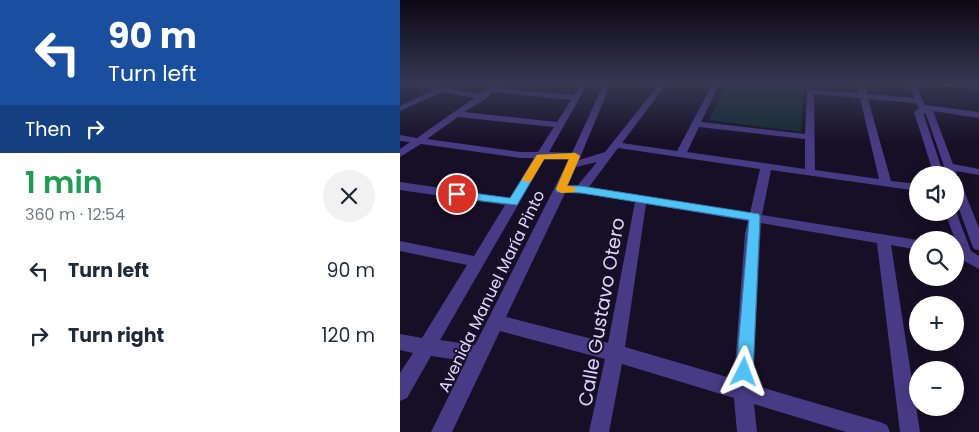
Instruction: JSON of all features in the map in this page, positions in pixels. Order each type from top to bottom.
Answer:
[{"type":"street","points":[[400,109],[412,103]]},
{"type":"street","points":[[400,154],[474,103]]},
{"type":"street","name":"Avenida Manuel María Pinto","points":[[400,390],[572,103]]},
{"type":"street","name":"Avenida Manuel María Pinto","points":[[441,432],[561,189],[599,103]]},
{"type":"street","points":[[581,189],[648,103]]},
{"type":"street","points":[[680,155],[707,103]]},
{"type":"street","points":[[810,103],[810,173]]},
{"type":"street","points":[[864,103],[886,184]]},
{"type":"street","points":[[904,103],[979,115]]},
{"type":"street","points":[[920,103],[930,113],[948,166]]},
{"type":"street","points":[[921,106],[918,112],[936,166]]},
{"type":"street","points":[[458,114],[560,125]]},
{"type":"street","points":[[696,124],[809,137]]},
{"type":"street","points":[[400,138],[574,160],[584,163],[608,154]]},
{"type":"street","points":[[616,145],[766,168],[909,187]]},
{"type":"street","points":[[746,432],[743,391],[755,217],[766,168]]},
{"type":"street","points":[[964,171],[979,172]]},
{"type":"street","points":[[400,186],[513,202]]},
{"type":"street","points":[[561,189],[581,189],[909,243]]},
{"type":"street","name":"Calle Gustavo Otero","points":[[599,432],[615,353],[641,199]]},
{"type":"street","points":[[964,206],[979,245]]},
{"type":"street","points":[[883,239],[910,432]]},
{"type":"street","points":[[400,246],[478,262]]},
{"type":"street","points":[[964,255],[979,263]]},
{"type":"street","points":[[495,322],[615,353],[880,432]]},
{"type":"street","points":[[400,342],[479,354]]},
{"type":"green space","points":[[717,103],[803,103],[801,132],[709,120]]},
{"type":"slow traffic","points":[[527,179],[541,157],[575,156],[561,189],[570,189]]},
{"type":"route","points":[[457,194],[513,202],[541,157],[575,156],[561,189],[581,189],[755,217],[752,233],[744,372]]}]
